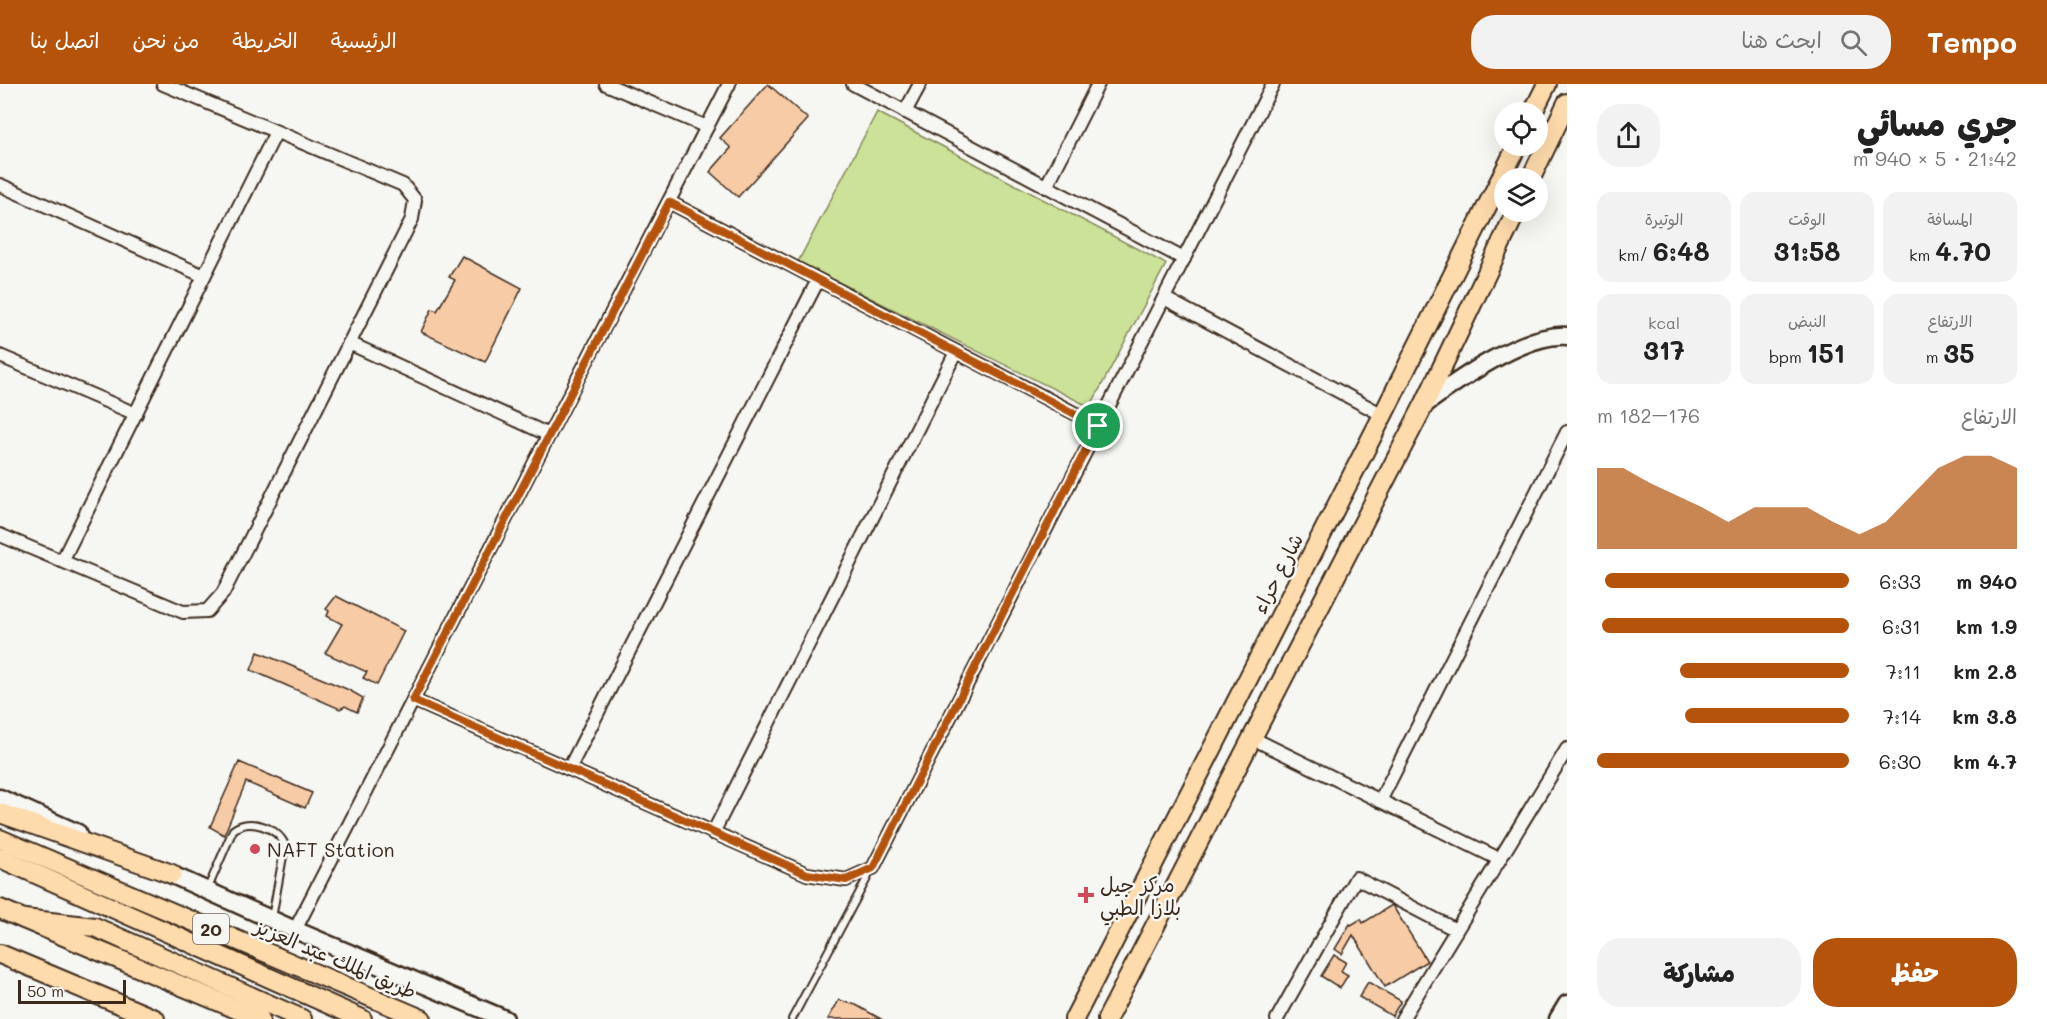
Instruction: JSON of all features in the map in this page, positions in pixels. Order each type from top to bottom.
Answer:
[{"type":"main road","points":[[1538,102],[1547,84]]},
{"type":"main road","points":[[1536,168],[1567,103]]},
{"type":"main road","name":"شارع حراء","points":[[1074,1019],[1383,415],[1512,156]]},
{"type":"main road","points":[[1107,1019],[1424,405],[1511,222]]},
{"type":"main road","points":[[1424,405],[1464,375],[1526,343],[1567,336]]},
{"type":"main road","points":[[1314,550],[1343,562]]},
{"type":"main road","points":[[0,798],[295,930],[505,1019]]},
{"type":"main road","points":[[0,813],[172,874]]},
{"type":"main road","name":"طريق الملك عبد العزيز","points":[[0,839],[422,1019]]},
{"type":"main road","points":[[0,858],[362,1019]]},
{"type":"main road","points":[[0,909],[260,1019]]},
{"type":"main road","points":[[24,919],[95,927],[302,1019]]},
{"type":"main road","points":[[0,954],[155,1019]]},
{"type":"main road","points":[[1558,1019],[1567,1004]]},
{"type":"street","points":[[0,535],[183,612],[207,611],[223,592],[412,219],[416,200],[403,185],[163,84]]},
{"type":"street","points":[[606,84],[707,127]]},
{"type":"street","points":[[295,930],[729,84]]},
{"type":"street","points":[[853,84],[1184,259]]},
{"type":"street","points":[[905,112],[920,84]]},
{"type":"street","points":[[1046,187],[1098,84]]},
{"type":"street","points":[[413,700],[807,874],[846,880],[873,868],[1273,84]]},
{"type":"street","points":[[62,561],[276,132]]},
{"type":"street","points":[[0,185],[204,276]]},
{"type":"street","points":[[669,202],[1098,426]]},
{"type":"street","points":[[569,769],[818,280]]},
{"type":"street","points":[[1164,298],[1383,415]]},
{"type":"street","points":[[349,343],[549,435]]},
{"type":"street","points":[[713,833],[956,352]]},
{"type":"street","points":[[0,356],[136,414]]},
{"type":"street","points":[[1380,801],[1567,432]]},
{"type":"street","points":[[1252,738],[1500,859]]},
{"type":"street","points":[[1402,1019],[1500,859],[1562,768],[1567,749]]},
{"type":"street","points":[[1277,1019],[1356,878],[1456,930]]},
{"type":"lane","points":[[207,890],[233,830],[239,825],[248,823],[273,831],[281,837],[285,845],[272,918]]},
{"type":"lane","points":[[792,1019],[873,868]]},
{"type":"green space","points":[[877,112],[1166,264],[1090,407],[798,262]]},
{"type":"building","points":[[768,84],[808,119],[738,197],[710,172],[731,148],[720,138]]},
{"type":"building","points":[[462,256],[522,288],[485,362],[421,332],[432,309],[437,311],[455,280],[449,277]]},
{"type":"building","points":[[336,596],[404,631],[377,685],[363,678],[367,672],[325,653],[342,624],[327,616],[329,611],[326,609]]},
{"type":"building","points":[[258,652],[363,698],[357,712],[345,706],[340,709],[251,670]]},
{"type":"building","points":[[239,762],[312,793],[305,808],[246,782],[224,835],[210,827]]},
{"type":"building","points":[[1392,905],[1427,961],[1385,987],[1353,935],[1342,954],[1335,949],[1350,924],[1361,919],[1363,923]]},
{"type":"building","points":[[1334,955],[1346,962],[1341,971],[1348,975],[1340,988],[1321,976]]},
{"type":"building","points":[[1368,982],[1401,1001],[1392,1016],[1359,997]]},
{"type":"building","points":[[839,1000],[856,1005],[881,1019],[828,1019]]},
{"type":"place","name":"NAFT Station","points":[[255,849]]},
{"type":"place","name":"مركز جيل بلازا الطبي","points":[[1086,895]]},
{"type":"route","points":[[669,202],[1098,426],[873,868],[846,880],[807,874],[413,700],[669,202]]}]
